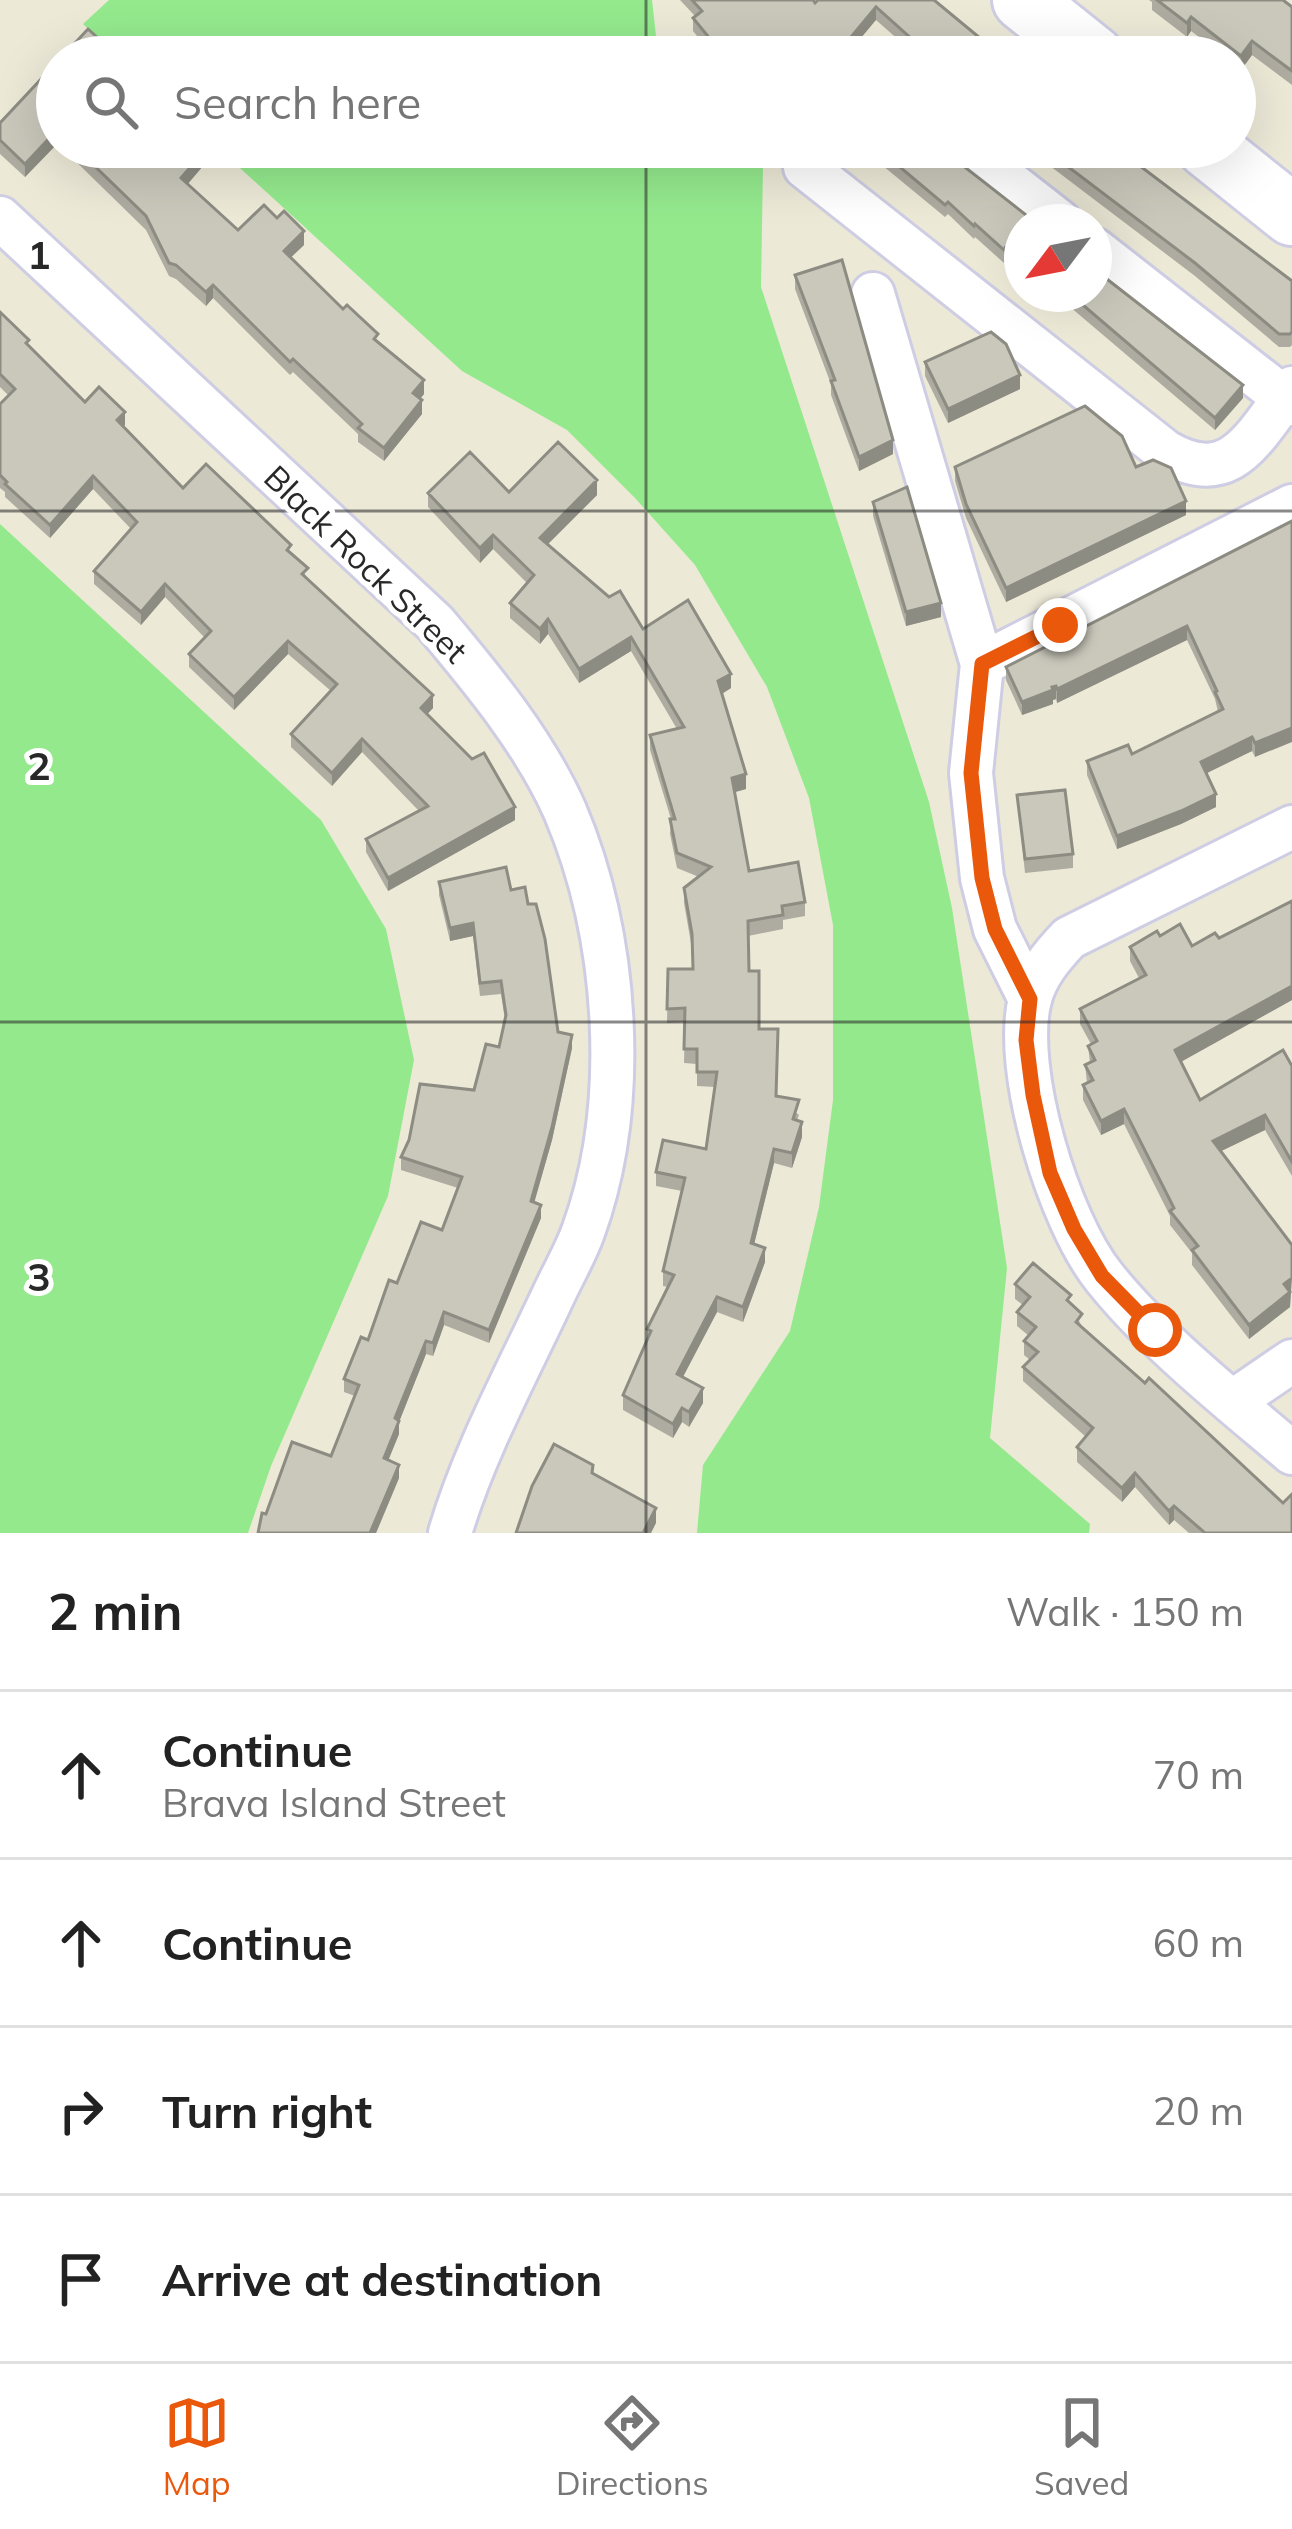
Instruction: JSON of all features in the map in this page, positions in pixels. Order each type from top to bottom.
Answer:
[{"type":"street","points":[[1022,0],[1067,36]]},
{"type":"street","points":[[806,168],[1186,464],[1208,467],[1232,458],[1290,396],[1112,262]]},
{"type":"street","points":[[991,168],[1037,204]]},
{"type":"street","points":[[1233,168],[1292,215]]},
{"type":"street","name":"Black Rock Street","points":[[0,218],[436,623],[521,735],[563,808],[590,880],[609,976],[613,1064],[603,1161],[583,1232],[474,1466],[450,1533]]},
{"type":"street","points":[[873,294],[982,664],[971,773],[982,878],[995,929],[1030,999]]},
{"type":"street","points":[[982,664],[1292,506]]},
{"type":"street","points":[[1292,827],[1069,938],[1047,961],[1030,999],[1026,1040],[1050,1173],[1074,1229],[1102,1276],[1292,1453]]},
{"type":"street","points":[[1232,1402],[1292,1361]]},
{"type":"green space","points":[[109,0],[652,0],[656,36],[96,36],[83,24]]},
{"type":"green space","points":[[240,168],[763,168],[761,287],[929,802],[952,908],[1007,1268],[990,1438],[1090,1524],[1089,1533],[697,1533],[703,1465],[790,1331],[819,1207],[833,1100],[833,925],[809,798],[767,687],[695,565],[567,430],[462,371]]},
{"type":"green space","points":[[0,524],[321,820],[386,929],[414,1060],[388,1196],[271,1466],[248,1533],[0,1533]]},
{"type":"building","points":[[692,0],[934,0],[978,36],[908,36],[876,7],[852,36],[708,36],[693,18],[702,11]]},
{"type":"building","points":[[1157,0],[1283,0],[1292,7],[1292,71],[1256,44],[1256,36],[1215,36],[1191,17],[1187,23]]},
{"type":"building","points":[[36,84],[36,152],[25,164],[0,140],[0,123]]},
{"type":"building","points":[[97,168],[190,168],[181,178],[238,230],[264,205],[277,218],[284,211],[304,231],[284,251],[343,309],[347,305],[378,334],[374,339],[424,380],[413,393],[422,400],[384,448],[213,285],[206,292],[169,263],[146,216]]},
{"type":"building","points":[[901,168],[966,168],[1012,204],[1004,204],[1004,250],[974,226],[948,202],[945,205]]},
{"type":"building","points":[[1070,168],[1143,168],[1292,281],[1292,332],[1279,334]]},
{"type":"building","points":[[842,260],[893,440],[859,457],[795,275]]},
{"type":"building","points":[[1112,283],[1243,385],[1215,418],[1091,312],[1112,312]]},
{"type":"building","points":[[0,312],[85,402],[99,387],[125,412],[117,420],[183,488],[206,464],[291,545],[287,550],[308,568],[302,574],[433,695],[421,708],[472,759],[484,753],[515,807],[388,878],[366,839],[428,806],[362,739],[332,773],[291,734],[337,684],[288,641],[234,697],[189,654],[211,631],[165,584],[141,612],[94,571],[137,522],[93,476],[50,525],[5,484],[0,475],[0,404],[15,389],[0,374]]},
{"type":"building","points":[[991,332],[1006,344],[1020,375],[948,409],[925,362]]},
{"type":"building","points":[[1085,406],[1122,436],[1136,467],[1153,460],[1171,468],[1186,501],[1006,588],[966,504],[955,467]]},
{"type":"building","points":[[558,442],[597,480],[540,538],[609,597],[620,591],[643,629],[688,600],[731,674],[718,681],[746,774],[732,778],[749,871],[798,862],[805,902],[782,906],[783,915],[748,921],[749,971],[759,971],[759,1029],[778,1029],[776,1096],[799,1100],[793,1119],[802,1122],[792,1153],[774,1149],[751,1243],[765,1248],[743,1307],[717,1297],[677,1374],[703,1388],[689,1412],[682,1408],[673,1424],[623,1395],[651,1331],[647,1329],[674,1275],[663,1271],[685,1178],[656,1172],[663,1140],[706,1149],[717,1072],[697,1072],[697,1049],[684,1049],[685,1008],[667,1009],[668,969],[693,969],[684,888],[711,867],[677,853],[670,819],[675,819],[650,735],[684,727],[631,637],[579,669],[548,619],[540,629],[510,603],[534,575],[493,535],[480,548],[428,493],[470,452],[509,492]]},
{"type":"building","points":[[907,487],[941,603],[906,612],[873,502]]},
{"type":"building","points":[[1292,521],[1292,728],[1255,743],[1252,737],[1201,762],[1216,794],[1117,836],[1087,761],[1128,745],[1132,754],[1223,709],[1187,626],[1022,702],[1006,667]]},
{"type":"building","points":[[1065,790],[1073,854],[1025,859],[1017,795]]},
{"type":"building","points":[[506,867],[511,890],[525,887],[528,904],[536,904],[558,1032],[572,1035],[531,1201],[541,1205],[489,1330],[444,1312],[433,1343],[426,1341],[384,1458],[399,1465],[370,1533],[258,1533],[292,1442],[331,1456],[359,1385],[344,1379],[361,1337],[368,1340],[389,1280],[397,1283],[421,1222],[442,1230],[462,1177],[401,1157],[420,1084],[474,1090],[486,1044],[499,1047],[506,1015],[501,981],[480,983],[473,923],[450,928],[439,882]]},
{"type":"building","points":[[1292,901],[1292,986],[1175,1050],[1200,1100],[1283,1050],[1292,1066],[1292,1162],[1265,1115],[1213,1141],[1292,1245],[1292,1278],[1284,1284],[1290,1292],[1249,1325],[1192,1250],[1198,1246],[1170,1211],[1174,1208],[1124,1109],[1101,1121],[1083,1085],[1093,1080],[1085,1065],[1095,1060],[1088,1046],[1097,1041],[1080,1009],[1146,975],[1130,947],[1157,931],[1160,936],[1180,924],[1192,946],[1215,933],[1219,938]]},
{"type":"building","points":[[1033,1263],[1071,1295],[1067,1300],[1082,1314],[1076,1322],[1145,1383],[1149,1378],[1283,1503],[1292,1494],[1292,1533],[1205,1533],[1174,1506],[1169,1511],[1135,1473],[1122,1488],[1077,1447],[1093,1428],[1023,1367],[1038,1352],[1024,1341],[1036,1327],[1017,1312],[1030,1297],[1015,1284]]},
{"type":"building","points":[[554,1444],[593,1465],[592,1473],[656,1508],[643,1533],[516,1533],[532,1486]]},
{"type":"route","points":[[1060,625],[982,664],[971,773],[982,878],[995,929],[1030,999],[1026,1040],[1050,1173],[1074,1229],[1102,1276],[1155,1330]]}]
